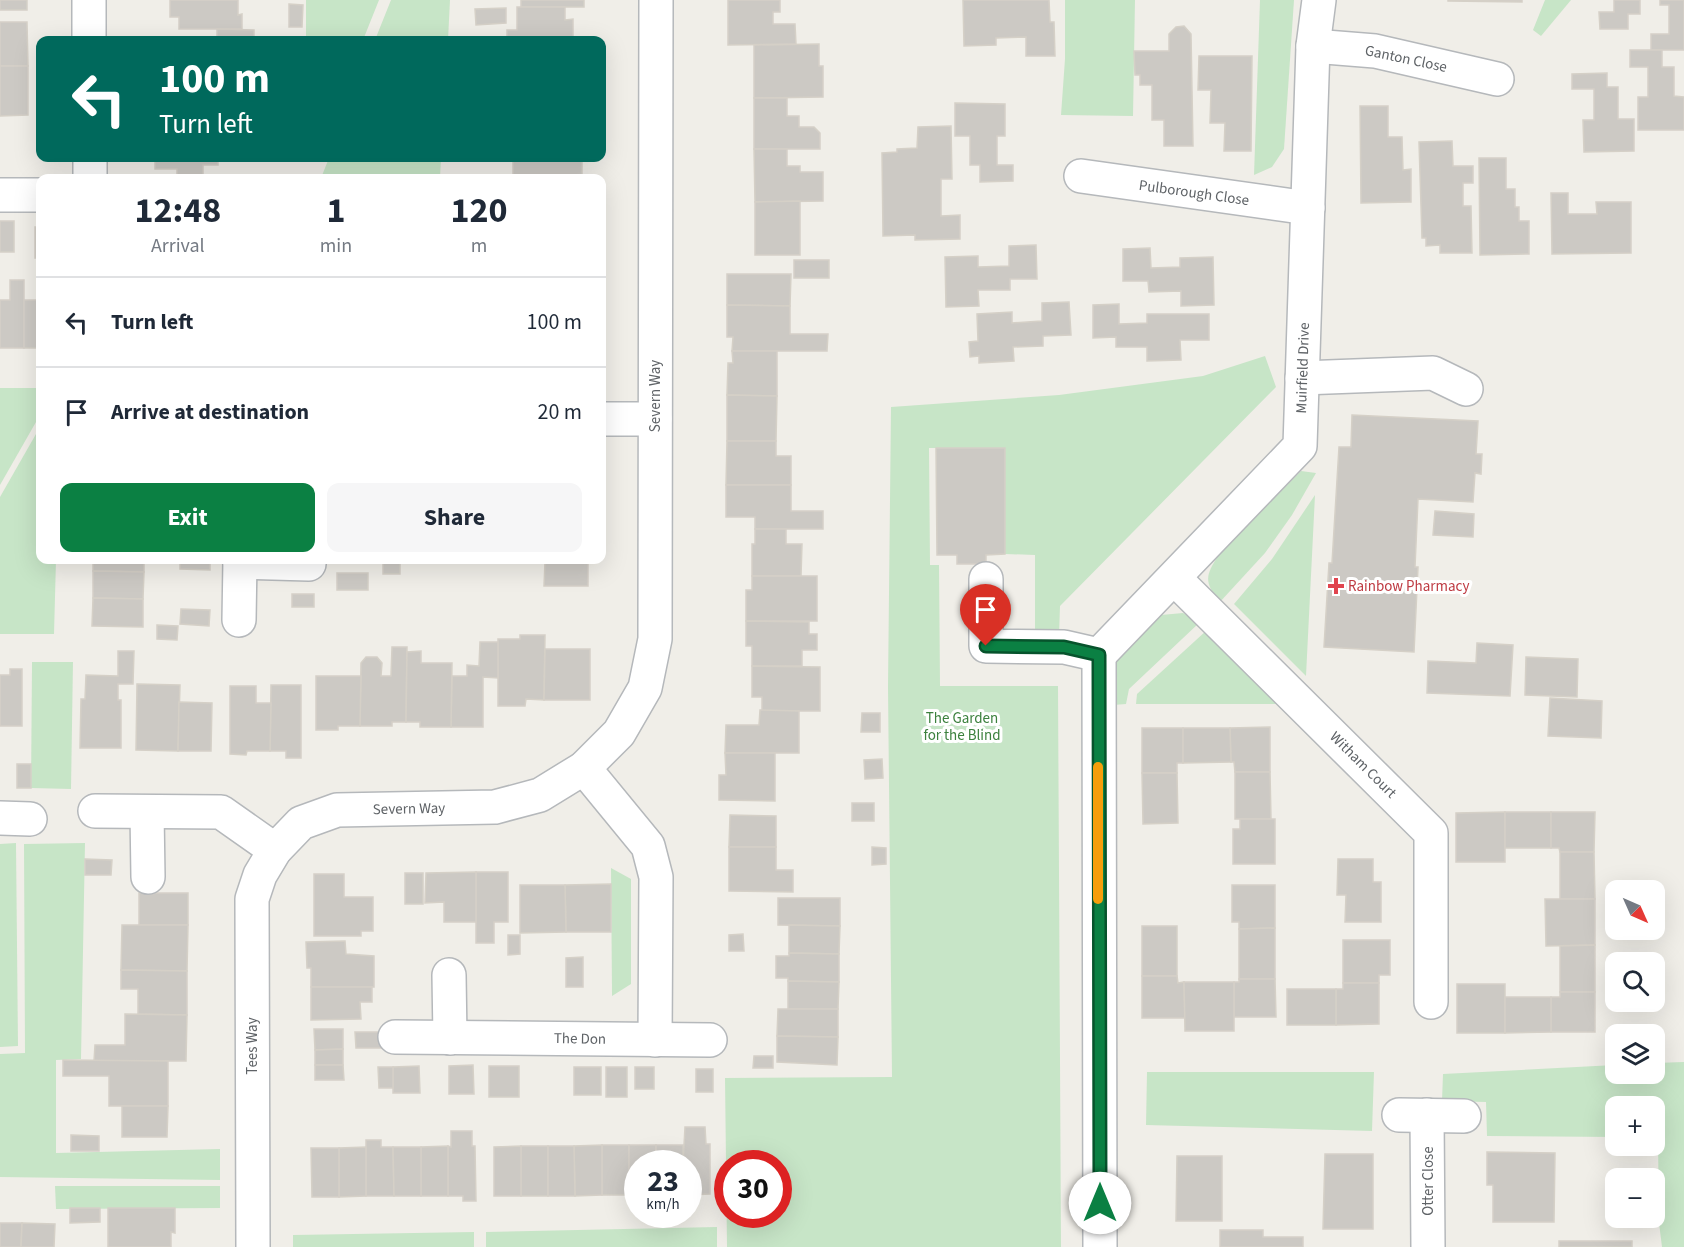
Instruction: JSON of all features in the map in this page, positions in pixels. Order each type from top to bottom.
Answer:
[{"type":"street","points":[[89,0],[90,36]]},
{"type":"street","name":"Severn Way","points":[[274,850],[301,823],[337,810],[495,807],[540,795],[584,768],[619,733],[645,688],[655,639],[656,0]]},
{"type":"street","name":"Muirfield Drive","points":[[1099,655],[1300,446],[1313,46],[1319,0]]},
{"type":"street","name":"Ganton Close","points":[[1313,46],[1375,51],[1497,79]]},
{"type":"street","name":"Pulborough Close","points":[[1081,177],[1308,208]]},
{"type":"street","points":[[0,195],[36,195]]},
{"type":"street","points":[[1302,378],[1433,373],[1466,388]]},
{"type":"street","points":[[606,419],[655,419]]},
{"type":"street","points":[[239,620],[240,564]]},
{"type":"street","name":"Witham Court","points":[[1174,578],[1431,833],[1431,1002]]},
{"type":"street","points":[[986,579],[986,646],[1064,647],[1099,655],[1100,1247]]},
{"type":"street","points":[[584,768],[648,846],[654,866],[656,877],[655,1040]]},
{"type":"street","points":[[95,811],[221,812],[274,850]]},
{"type":"street","points":[[147,812],[148,877]]},
{"type":"street","name":"Tees Way","points":[[253,1247],[252,899],[260,875],[274,850]]},
{"type":"street","points":[[449,975],[450,1038]]},
{"type":"street","name":"The Don","points":[[395,1037],[710,1040]]},
{"type":"street","name":"Otter Close","points":[[1428,1247],[1413,1115],[1464,1116]]},
{"type":"green space","points":[[306,0],[379,0],[365,36],[306,36]]},
{"type":"green space","points":[[391,0],[450,0],[448,36],[377,36]]},
{"type":"green space","points":[[1065,0],[1135,0],[1133,116],[1061,115],[1065,59]]},
{"type":"green space","points":[[1260,0],[1294,0],[1284,149],[1272,167],[1254,175]]},
{"type":"green space","points":[[1545,0],[1571,0],[1541,36],[1533,30]]},
{"type":"green space","points":[[327,162],[441,162],[440,174],[323,174]]},
{"type":"green space","name":"The Garden for the Blind","points":[[1265,356],[1276,387],[1060,606],[1059,636],[1035,635],[1035,555],[1005,554],[1005,448],[929,448],[930,565],[939,565],[940,686],[1058,686],[1061,1247],[727,1247],[727,1228],[792,1228],[792,1150],[726,1150],[725,1078],[892,1077],[888,687],[891,407],[1059,395],[1203,376]]},
{"type":"green space","points":[[0,388],[36,388],[36,422],[0,485]]},
{"type":"green space","points":[[36,434],[36,564],[56,564],[54,634],[0,634],[0,497]]},
{"type":"green space","points":[[1301,471],[1316,473],[1292,515],[1265,553],[1219,603],[1208,578],[1219,554]]},
{"type":"green space","points":[[1315,495],[1306,676],[1234,604],[1272,559]]},
{"type":"green space","points":[[1183,613],[1199,623],[1129,689],[1126,704],[1113,705],[1115,662],[1161,615]]},
{"type":"green space","points":[[1207,630],[1281,704],[1136,704],[1137,694]]},
{"type":"green space","points":[[32,662],[73,662],[71,789],[31,788]]},
{"type":"green space","points":[[16,843],[18,1046],[0,1047],[0,844]]},
{"type":"green space","points":[[85,843],[81,1059],[56,1060],[56,1153],[220,1149],[220,1180],[0,1177],[0,1054],[25,1053],[24,844]]},
{"type":"green space","points":[[611,868],[631,879],[631,984],[612,996]]},
{"type":"green space","points":[[1684,1062],[1684,1247],[1662,1247],[1660,1228],[1665,1228],[1665,1168],[1658,1168],[1658,1156],[1665,1156],[1665,1096],[1605,1096],[1605,1137],[1487,1136],[1486,1102],[1442,1101],[1443,1074],[1605,1066],[1605,1084],[1665,1084],[1665,1063]]},
{"type":"green space","points":[[1147,1072],[1374,1072],[1372,1131],[1146,1125]]},
{"type":"green space","points":[[55,1186],[220,1186],[220,1208],[56,1209]]},
{"type":"green space","points":[[717,1228],[717,1247],[486,1247],[486,1232]]},
{"type":"green space","points":[[474,1232],[474,1247],[293,1247],[293,1235]]},
{"type":"building","points":[[0,0],[27,0],[27,10],[0,10]]},
{"type":"building","points":[[170,0],[238,0],[238,15],[242,14],[242,29],[179,29],[179,17],[170,17]]},
{"type":"building","points":[[521,0],[584,0],[584,7],[521,7]]},
{"type":"building","points":[[728,0],[780,0],[780,12],[773,12],[773,24],[795,24],[796,44],[728,45]]},
{"type":"building","points":[[963,0],[1049,0],[1050,22],[1054,22],[1055,56],[1026,56],[1026,37],[996,38],[996,45],[964,46]]},
{"type":"building","points":[[1522,0],[1522,2],[1448,1]]},
{"type":"building","points":[[1614,0],[1640,0],[1640,14],[1628,14],[1628,29],[1600,29],[1599,12],[1614,12]]},
{"type":"building","points":[[1660,0],[1684,0],[1684,50],[1651,50],[1651,34],[1669,34],[1669,5],[1660,5]]},
{"type":"building","points":[[289,4],[303,5],[302,27],[289,27]]},
{"type":"building","points":[[517,7],[565,7],[565,20],[573,19],[573,36],[507,36],[507,30],[517,30]]},
{"type":"building","points":[[506,8],[506,23],[476,25],[475,9]]},
{"type":"building","points":[[0,22],[27,22],[28,66],[0,66]]},
{"type":"building","points":[[1184,26],[1191,34],[1193,146],[1164,146],[1164,120],[1152,120],[1152,85],[1140,85],[1140,75],[1135,75],[1134,51],[1169,51],[1169,34],[1176,27]]},
{"type":"building","points":[[217,29],[254,30],[254,36],[217,36]]},
{"type":"building","points":[[819,44],[819,66],[823,66],[823,97],[754,98],[754,45]]},
{"type":"building","points":[[1630,50],[1662,50],[1662,67],[1674,67],[1674,96],[1684,97],[1684,130],[1638,130],[1638,97],[1648,97],[1648,67],[1630,67]]},
{"type":"building","points":[[1199,56],[1252,56],[1251,151],[1224,151],[1225,123],[1210,123],[1211,90],[1198,90]]},
{"type":"building","points":[[0,66],[28,66],[28,115],[0,116]]},
{"type":"building","points":[[1607,73],[1607,87],[1618,87],[1618,119],[1634,119],[1634,151],[1584,152],[1583,120],[1594,120],[1594,89],[1572,89],[1572,74]]},
{"type":"building","points":[[754,98],[787,98],[787,116],[799,116],[799,127],[814,127],[820,133],[820,149],[754,149]]},
{"type":"building","points":[[955,103],[1005,104],[1005,136],[997,136],[997,165],[1013,165],[1013,181],[980,182],[980,165],[970,165],[970,136],[955,136]]},
{"type":"building","points":[[1360,106],[1388,106],[1388,137],[1402,137],[1403,170],[1411,169],[1411,202],[1361,203]]},
{"type":"building","points":[[951,126],[952,179],[941,179],[941,216],[960,215],[960,239],[915,240],[915,235],[883,236],[882,153],[897,152],[897,149],[917,148],[918,127]]},
{"type":"building","points":[[1452,141],[1453,166],[1473,166],[1473,183],[1463,183],[1463,206],[1471,206],[1472,253],[1440,253],[1440,245],[1426,246],[1426,238],[1422,238],[1419,142]]},
{"type":"building","points":[[754,149],[787,149],[787,166],[800,166],[800,172],[823,172],[823,201],[755,202]]},
{"type":"building","points":[[1479,158],[1506,158],[1506,189],[1515,189],[1515,207],[1519,207],[1519,221],[1529,221],[1529,254],[1480,255]]},
{"type":"building","points":[[155,162],[218,162],[218,165],[203,165],[203,174],[177,174],[177,169],[155,169]]},
{"type":"building","points":[[513,162],[582,162],[582,174],[513,174]]},
{"type":"building","points":[[1551,193],[1568,193],[1568,214],[1597,214],[1596,202],[1631,202],[1631,253],[1552,254]]},
{"type":"building","points":[[800,201],[800,255],[755,255],[755,202]]},
{"type":"building","points":[[0,221],[14,221],[14,252],[0,252]]},
{"type":"building","points":[[35,227],[36,227],[36,258]]},
{"type":"building","points":[[1036,245],[1037,279],[1010,279],[1010,290],[978,290],[979,306],[946,307],[945,257],[978,256],[978,267],[1009,266],[1009,246]]},
{"type":"building","points":[[1150,248],[1151,268],[1180,267],[1180,258],[1213,257],[1214,305],[1181,306],[1181,291],[1149,292],[1148,281],[1123,281],[1123,249]]},
{"type":"building","points":[[794,260],[829,260],[829,278],[794,278]]},
{"type":"building","points":[[727,274],[791,274],[790,306],[727,305]]},
{"type":"building","points":[[10,280],[24,280],[24,348],[0,348],[0,300],[10,300]]},
{"type":"building","points":[[24,300],[36,300],[36,348],[24,348]]},
{"type":"building","points":[[1069,302],[1071,335],[1043,336],[1043,346],[1013,347],[1014,361],[979,363],[979,356],[970,357],[969,342],[978,341],[977,314],[1012,312],[1012,323],[1042,321],[1042,303]]},
{"type":"building","points":[[1119,304],[1119,324],[1147,323],[1147,314],[1209,314],[1209,340],[1180,340],[1181,360],[1147,361],[1147,347],[1116,347],[1116,337],[1093,338],[1093,305]]},
{"type":"building","points":[[727,305],[790,306],[790,334],[828,334],[827,351],[732,351],[733,337],[727,337]]},
{"type":"building","points":[[732,351],[777,351],[777,396],[727,395],[728,363],[733,363]]},
{"type":"building","points":[[727,395],[777,396],[776,441],[727,441]]},
{"type":"building","points":[[1352,415],[1478,421],[1476,454],[1482,454],[1481,474],[1475,473],[1473,502],[1418,499],[1414,652],[1324,647],[1339,447],[1351,447]]},
{"type":"building","points":[[727,441],[776,441],[776,456],[791,456],[791,485],[726,485]]},
{"type":"building","points":[[936,448],[1005,448],[1005,554],[986,555],[986,564],[957,564],[957,555],[937,555]]},
{"type":"building","points":[[726,485],[791,485],[791,511],[823,511],[823,529],[755,529],[755,517],[726,517]]},
{"type":"building","points":[[1435,511],[1474,514],[1473,537],[1433,535]]},
{"type":"building","points":[[755,529],[786,529],[786,544],[802,544],[801,576],[752,576],[752,544],[755,544]]},
{"type":"building","points":[[93,564],[144,564],[144,572],[93,571]]},
{"type":"building","points":[[180,564],[210,564],[210,570],[180,569]]},
{"type":"building","points":[[383,564],[400,564],[400,574],[383,574]]},
{"type":"building","points":[[545,564],[588,564],[588,586],[544,586]]},
{"type":"building","points":[[93,571],[144,572],[143,599],[93,598]]},
{"type":"building","points":[[337,573],[368,573],[368,590],[337,590]]},
{"type":"building","points":[[752,576],[817,576],[817,621],[746,621],[746,590],[752,590]]},
{"type":"building","points":[[292,594],[314,594],[314,607],[292,607]]},
{"type":"building","points":[[93,598],[143,599],[143,627],[92,626]]},
{"type":"building","points":[[181,609],[210,610],[209,626],[180,624]]},
{"type":"building","points":[[746,621],[809,622],[809,634],[817,634],[817,650],[802,650],[802,666],[752,666],[752,646],[746,646]]},
{"type":"building","points":[[157,625],[178,626],[177,640],[157,639]]},
{"type":"building","points":[[520,635],[545,635],[544,700],[526,699],[525,706],[498,706],[498,639],[520,639]]},
{"type":"building","points":[[480,642],[498,642],[498,678],[483,677],[483,727],[451,727],[452,676],[467,676],[467,665],[479,666]]},
{"type":"building","points":[[1477,643],[1513,645],[1510,696],[1427,693],[1428,661],[1476,663]]},
{"type":"building","points":[[392,647],[407,647],[406,722],[392,722],[392,726],[360,726],[361,663],[366,657],[377,657],[382,663],[381,676],[391,676]]},
{"type":"building","points":[[545,649],[590,649],[590,700],[544,700]]},
{"type":"building","points":[[118,651],[134,651],[133,684],[118,684],[118,700],[121,700],[121,748],[80,748],[81,699],[85,699],[86,675],[118,676]]},
{"type":"building","points":[[421,651],[421,663],[452,663],[451,727],[420,727],[420,722],[406,722],[407,652]]},
{"type":"building","points":[[1526,657],[1578,659],[1577,697],[1525,695]]},
{"type":"building","points":[[752,666],[820,667],[820,711],[762,711],[762,697],[752,697]]},
{"type":"building","points":[[10,669],[22,669],[22,726],[0,726],[0,675],[10,675]]},
{"type":"building","points":[[316,676],[361,676],[360,726],[338,726],[338,730],[316,730]]},
{"type":"building","points":[[137,684],[180,685],[178,751],[136,750]]},
{"type":"building","points":[[271,685],[301,685],[301,758],[286,758],[286,751],[270,751]]},
{"type":"building","points":[[230,686],[256,686],[256,703],[271,703],[270,751],[247,751],[246,755],[230,754]]},
{"type":"building","points":[[1550,698],[1602,701],[1601,738],[1548,736]]},
{"type":"building","points":[[179,702],[212,703],[211,751],[178,751]]},
{"type":"building","points":[[760,710],[799,711],[799,753],[725,753],[726,725],[759,725]]},
{"type":"building","points":[[862,713],[880,713],[880,732],[861,732]]},
{"type":"building","points":[[1270,727],[1270,772],[1235,772],[1234,762],[1231,762],[1230,728]]},
{"type":"building","points":[[1142,728],[1183,728],[1183,763],[1177,763],[1177,773],[1142,773]]},
{"type":"building","points":[[1183,728],[1230,728],[1231,762],[1183,763]]},
{"type":"building","points":[[725,753],[775,753],[775,801],[719,800],[719,775],[726,775]]},
{"type":"building","points":[[882,759],[883,778],[865,779],[864,760]]},
{"type":"building","points":[[17,764],[31,764],[31,788],[17,788]]},
{"type":"building","points":[[1235,772],[1270,772],[1271,819],[1235,819]]},
{"type":"building","points":[[1142,773],[1177,773],[1178,823],[1143,824]]},
{"type":"building","points":[[852,803],[874,803],[874,821],[852,821]]},
{"type":"building","points":[[1505,812],[1505,862],[1456,862],[1456,813]]},
{"type":"building","points":[[1505,812],[1551,812],[1551,848],[1505,848]]},
{"type":"building","points":[[1551,812],[1595,812],[1594,852],[1560,852],[1559,848],[1551,848]]},
{"type":"building","points":[[730,815],[776,816],[776,847],[729,847]]},
{"type":"building","points":[[1240,819],[1275,819],[1275,864],[1233,864],[1233,829],[1240,829]]},
{"type":"building","points":[[729,847],[776,847],[776,870],[793,870],[793,892],[729,891]]},
{"type":"building","points":[[872,847],[886,848],[886,864],[872,865]]},
{"type":"building","points":[[1560,852],[1594,852],[1595,899],[1560,899]]},
{"type":"building","points":[[85,859],[112,860],[111,875],[85,875]]},
{"type":"building","points":[[1338,859],[1373,859],[1373,882],[1381,882],[1381,922],[1345,922],[1346,895],[1337,895]]},
{"type":"building","points":[[476,872],[508,872],[508,922],[494,922],[494,943],[476,943]]},
{"type":"building","points":[[476,872],[476,922],[444,922],[444,902],[425,903],[426,873]]},
{"type":"building","points":[[405,873],[423,873],[423,904],[405,904]]},
{"type":"building","points":[[314,874],[344,874],[344,897],[373,897],[373,931],[361,931],[361,936],[314,936]]},
{"type":"building","points":[[611,884],[611,932],[566,932],[565,885]]},
{"type":"building","points":[[520,885],[565,885],[566,932],[520,933]]},
{"type":"building","points":[[1232,885],[1275,885],[1275,928],[1239,929],[1239,922],[1232,922]]},
{"type":"building","points":[[139,893],[188,893],[188,925],[139,925]]},
{"type":"building","points":[[778,898],[840,898],[840,926],[778,925]]},
{"type":"building","points":[[1545,899],[1595,899],[1595,945],[1546,946]]},
{"type":"building","points":[[122,925],[188,925],[187,971],[121,970]]},
{"type":"building","points":[[789,925],[840,926],[839,954],[789,953]]},
{"type":"building","points":[[1142,926],[1177,926],[1177,976],[1142,976]]},
{"type":"building","points":[[1275,928],[1275,979],[1239,979],[1239,929]]},
{"type":"building","points":[[743,934],[744,951],[729,951],[729,935]]},
{"type":"building","points":[[508,935],[520,935],[520,954],[508,955]]},
{"type":"building","points":[[1343,940],[1390,940],[1390,975],[1379,975],[1379,983],[1343,983]]},
{"type":"building","points":[[345,941],[346,954],[374,956],[374,987],[311,987],[311,968],[307,968],[306,942]]},
{"type":"building","points":[[1595,945],[1595,992],[1560,992],[1560,946]]},
{"type":"building","points":[[789,953],[839,954],[839,982],[788,981],[788,978],[776,978],[776,956],[789,956]]},
{"type":"building","points":[[583,957],[583,987],[566,987],[566,958]]},
{"type":"building","points":[[121,970],[187,971],[187,1015],[138,1014],[138,989],[121,989]]},
{"type":"building","points":[[1142,976],[1177,976],[1178,983],[1184,982],[1185,1018],[1142,1018]]},
{"type":"building","points":[[1239,979],[1275,979],[1276,1017],[1234,1017],[1234,982],[1239,982]]},
{"type":"building","points":[[788,981],[839,982],[838,1009],[788,1009]]},
{"type":"building","points":[[1184,982],[1234,982],[1234,1031],[1185,1031]]},
{"type":"building","points":[[1343,983],[1379,983],[1379,1024],[1336,1025],[1336,989],[1343,989]]},
{"type":"building","points":[[1457,984],[1505,984],[1505,1033],[1457,1033]]},
{"type":"building","points":[[311,987],[372,987],[372,1002],[360,1002],[361,1019],[311,1020]]},
{"type":"building","points":[[1287,989],[1336,989],[1336,1025],[1287,1025]]},
{"type":"building","points":[[1560,992],[1595,992],[1595,1032],[1551,1032],[1551,997],[1560,997]]},
{"type":"building","points":[[1505,997],[1551,997],[1551,1032],[1505,1033]]},
{"type":"building","points":[[778,1009],[838,1009],[838,1037],[777,1036]]},
{"type":"building","points":[[125,1014],[187,1015],[186,1061],[94,1061],[95,1045],[125,1045]]},
{"type":"building","points":[[314,1029],[343,1029],[343,1049],[315,1050]]},
{"type":"building","points":[[355,1032],[385,1032],[385,1048],[356,1048]]},
{"type":"building","points":[[777,1036],[838,1037],[837,1065],[777,1062]]},
{"type":"building","points":[[343,1049],[343,1065],[315,1065],[315,1050]]},
{"type":"building","points":[[754,1056],[773,1056],[773,1068],[753,1068]]},
{"type":"building","points":[[63,1060],[168,1061],[168,1106],[109,1106],[109,1076],[63,1076]]},
{"type":"building","points":[[315,1065],[343,1065],[344,1080],[315,1080]]},
{"type":"building","points":[[473,1065],[474,1094],[449,1094],[449,1066]]},
{"type":"building","points":[[419,1066],[420,1093],[393,1093],[393,1067]]},
{"type":"building","points":[[489,1066],[519,1066],[519,1097],[489,1097]]},
{"type":"building","points":[[378,1067],[393,1067],[393,1088],[379,1088]]},
{"type":"building","points":[[574,1067],[601,1067],[601,1095],[574,1095]]},
{"type":"building","points":[[606,1067],[627,1067],[627,1097],[606,1097]]},
{"type":"building","points":[[635,1067],[654,1067],[654,1089],[635,1089]]},
{"type":"building","points":[[696,1069],[713,1069],[713,1092],[696,1092]]},
{"type":"building","points":[[122,1106],[168,1106],[167,1137],[122,1137]]},
{"type":"building","points":[[685,1127],[705,1127],[706,1144],[710,1144],[710,1194],[702,1194],[702,1150],[684,1150]]},
{"type":"building","points":[[451,1131],[472,1131],[472,1146],[475,1146],[476,1201],[463,1201],[463,1196],[448,1196],[448,1146],[451,1147]]},
{"type":"building","points":[[71,1135],[99,1136],[99,1151],[71,1151]]},
{"type":"building","points":[[366,1140],[381,1140],[381,1147],[393,1147],[394,1196],[366,1196]]},
{"type":"building","points":[[602,1145],[629,1145],[629,1150],[624,1150],[624,1195],[602,1195]]},
{"type":"building","points":[[602,1145],[602,1195],[575,1196],[574,1146]]},
{"type":"building","points":[[629,1145],[656,1145],[656,1150],[629,1150]]},
{"type":"building","points":[[656,1145],[683,1145],[683,1150],[656,1150]]},
{"type":"building","points":[[448,1146],[448,1196],[421,1196],[421,1147]]},
{"type":"building","points":[[521,1146],[548,1146],[548,1196],[521,1196]]},
{"type":"building","points":[[521,1146],[521,1196],[494,1196],[494,1147]]},
{"type":"building","points":[[548,1146],[574,1146],[575,1196],[548,1196]]},
{"type":"building","points":[[366,1147],[366,1196],[339,1197],[339,1148]]},
{"type":"building","points":[[393,1147],[421,1147],[421,1196],[394,1196]]},
{"type":"building","points":[[311,1148],[339,1148],[339,1197],[312,1197]]},
{"type":"building","points":[[1487,1152],[1555,1153],[1554,1222],[1493,1222],[1493,1185],[1487,1185]]},
{"type":"building","points":[[1325,1154],[1373,1154],[1373,1229],[1323,1229]]},
{"type":"building","points":[[1177,1156],[1222,1156],[1222,1221],[1176,1221]]},
{"type":"building","points":[[70,1208],[100,1208],[100,1222],[70,1223]]},
{"type":"building","points":[[108,1208],[175,1208],[175,1233],[171,1232],[171,1247],[108,1247]]},
{"type":"building","points":[[0,1223],[22,1223],[21,1247],[0,1247]]},
{"type":"building","points":[[22,1223],[55,1224],[54,1247],[21,1247]]},
{"type":"building","points":[[1220,1230],[1263,1230],[1263,1237],[1303,1237],[1303,1247],[1220,1247]]},
{"type":"building","points":[[1559,1241],[1632,1241],[1632,1247],[1559,1247]]},
{"type":"slow traffic","points":[[1098,767],[1098,899]]},
{"type":"place","name":"Rainbow Pharmacy","points":[[1336,586]]},
{"type":"route","points":[[986,646],[1064,647],[1099,655],[1097,728],[1100,1203]]}]
